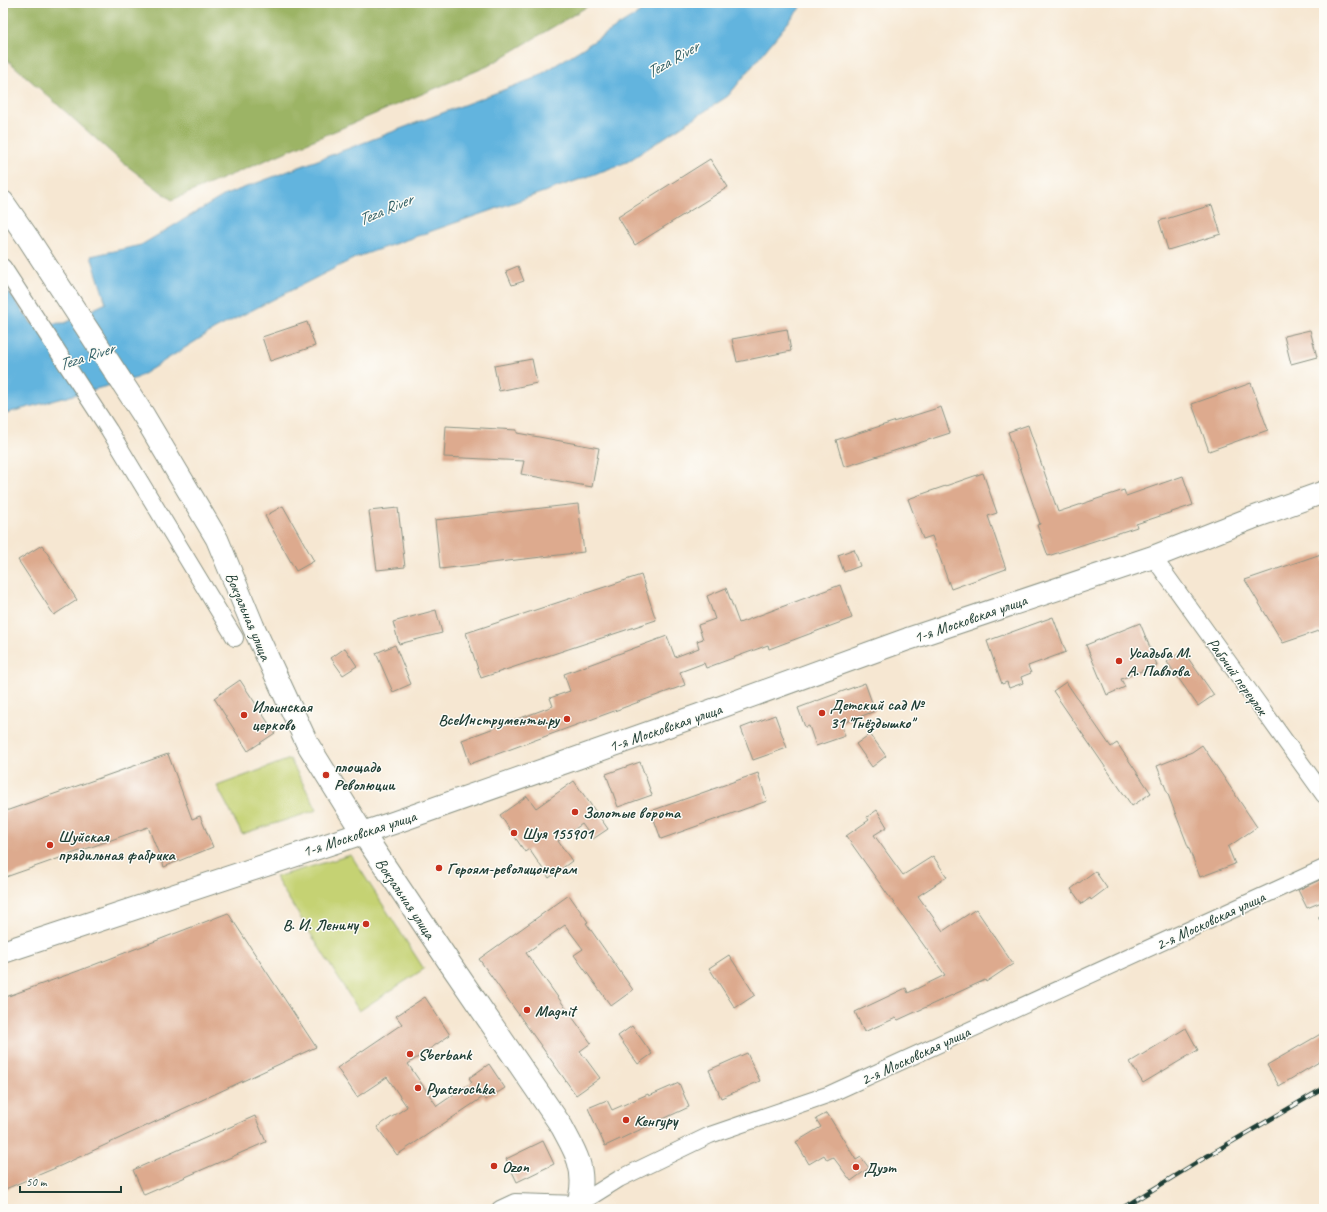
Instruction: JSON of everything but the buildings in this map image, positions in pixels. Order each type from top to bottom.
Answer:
[{"type":"main road","name":"Вокзальная улица","points":[[3,202],[144,416],[216,539],[253,626],[307,743],[362,832],[562,1127],[577,1155],[582,1177],[577,1206]]},
{"type":"main road","name":"1-я Московская улица","points":[[3,952],[362,832],[699,715],[908,639],[1153,557],[1252,518],[1324,492]]},
{"type":"street","points":[[3,267],[109,430],[235,638]]},
{"type":"street","name":"Рабочий переулок","points":[[1153,557],[1324,795]]},
{"type":"street","name":"2-я Московская улица","points":[[577,1206],[619,1179],[710,1135],[830,1094],[1324,868]]},
{"type":"street","points":[[500,1209],[515,1202],[577,1206]]},
{"type":"green space","points":[[3,3],[593,3],[488,66],[172,200],[122,162],[3,56]]},
{"type":"green space","points":[[290,759],[317,810],[242,834],[217,786]]},
{"type":"green space","points":[[351,855],[424,969],[359,1011],[275,877]]},
{"type":"water","name":"Teza River","points":[[655,3],[804,3],[728,96],[627,162],[357,257],[215,329],[137,378],[3,414],[3,284],[32,324],[65,323],[106,303],[91,256],[141,245],[225,195],[535,78]]},
{"type":"railway","points":[[1121,1209],[1204,1158],[1324,1088]]},
{"type":"place","name":"Усадьба М. А. Павлова","points":[[1119,661]]},
{"type":"place","name":"Детский сад № 31 \"Гнёздышко\"","points":[[822,713]]},
{"type":"place","name":"Ильинская церковь","points":[[244,715]]},
{"type":"place","name":"ВсеИнструменты.ру","points":[[567,719]]},
{"type":"place","name":"площадь Революции","points":[[326,775]]},
{"type":"place","name":"Золотые ворота","points":[[575,812]]},
{"type":"place","name":"Шуя 155901","points":[[514,833]]},
{"type":"place","name":"Шуйская прядильная фабрика","points":[[50,845]]},
{"type":"place","name":"Героям-револицонерам","points":[[439,868]]},
{"type":"place","name":"В. И. Ленину","points":[[366,924]]},
{"type":"place","name":"Magnit","points":[[527,1010]]},
{"type":"place","name":"Sberbank","points":[[410,1054]]},
{"type":"place","name":"Pyaterochka","points":[[418,1088]]},
{"type":"place","name":"Кенгуру","points":[[626,1120]]},
{"type":"place","name":"Ozon","points":[[494,1166]]},
{"type":"place","name":"Дуэт","points":[[856,1167]]}]
